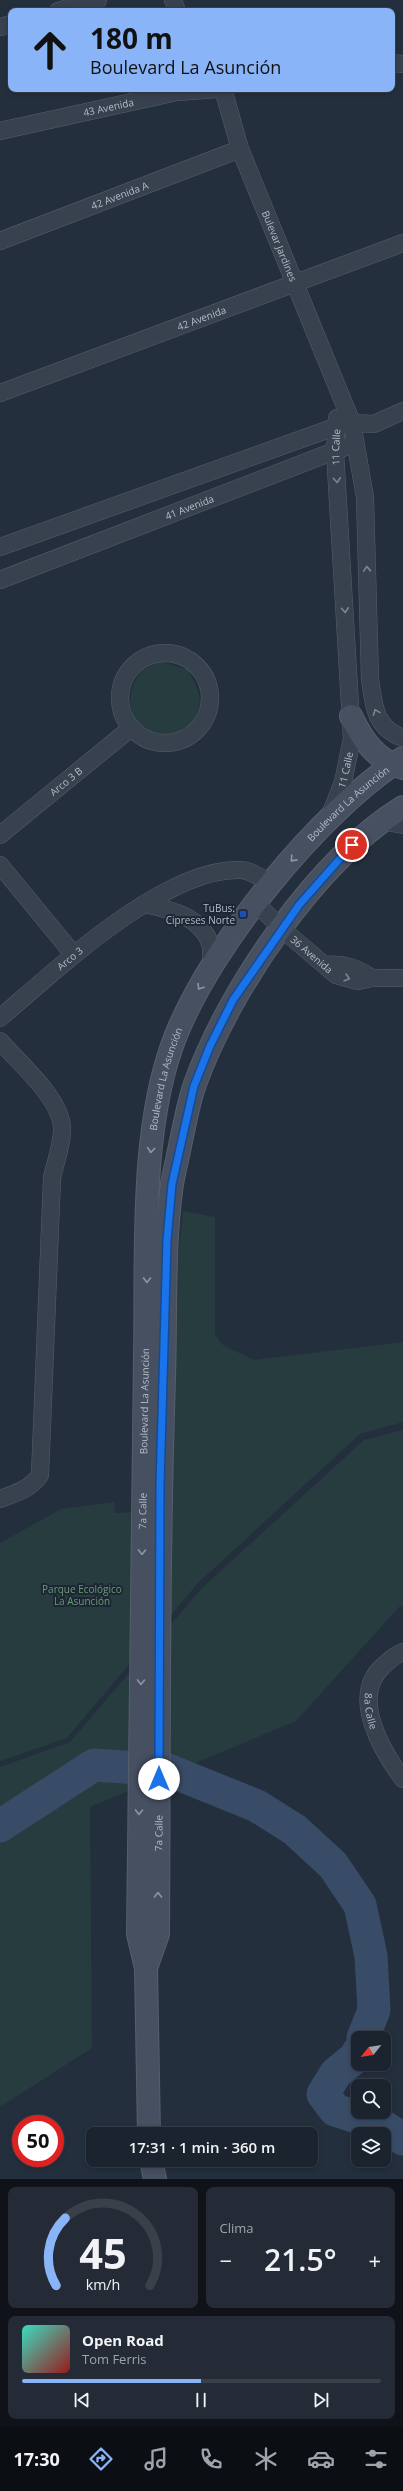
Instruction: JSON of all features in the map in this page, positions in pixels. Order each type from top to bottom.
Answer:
[{"type":"main road","points":[[351,716],[362,738],[372,750],[399,764]]},
{"type":"main road","name":"Boulevard La Asunción","points":[[152,1485],[149,1171],[162,1087],[176,1037],[195,996],[212,968],[271,883],[358,791],[399,764]]},
{"type":"main road","points":[[194,1086],[210,1046],[233,1000],[282,929],[324,875],[352,845],[381,821],[403,807]]},
{"type":"main road","points":[[176,1037],[194,1086]]},
{"type":"main road","name":"7a Calle","points":[[149,2127],[146,1968],[148,1934],[152,1485],[167,1288],[167,1240],[172,1184],[194,1086]]},
{"type":"main road","points":[[152,2167],[155,2179]]},
{"type":"street","points":[[69,8],[98,0]]},
{"type":"street","name":"43 Avenida","points":[[0,131],[177,92]]},
{"type":"street","name":"Bulevar Jardines","points":[[224,92],[240,149],[342,400]]},
{"type":"street","name":"42 Avenida A","points":[[0,241],[240,149]]},
{"type":"street","name":"42 Avenida","points":[[0,393],[403,243]]},
{"type":"street","name":"11 Calle","points":[[342,400],[352,423],[365,497],[370,679],[374,707],[380,722],[391,734],[403,738]]},
{"type":"street","name":"11 Calle","points":[[328,821],[343,782],[352,740],[335,452],[335,427],[342,400]]},
{"type":"street","name":"41 Avenida","points":[[0,580],[335,452],[356,440],[374,424],[403,411]]},
{"type":"street","name":"41 Avenida","points":[[0,547],[335,427],[352,423],[374,424]]},
{"type":"street","points":[[169,653],[184,657],[196,666],[205,678],[210,692],[210,706],[205,720],[196,731],[184,739],[170,743],[156,742],[142,737],[132,728],[123,715],[120,700],[122,685],[129,671],[140,660],[154,654],[169,653]]},
{"type":"street","name":"Arco 3 B","points":[[0,835],[132,728]]},
{"type":"street","points":[[381,821],[403,825]]},
{"type":"street","points":[[0,865],[74,955]]},
{"type":"street","name":"Arco 3","points":[[0,1018],[74,955],[144,904],[211,873],[242,870],[271,883]]},
{"type":"street","name":"36 Avenida","points":[[256,903],[282,929],[326,965],[339,963],[360,970],[372,978],[403,978]]},
{"type":"street","points":[[144,904],[186,916],[200,928],[211,947],[212,968]]},
{"type":"street","points":[[0,1041],[54,1103],[62,1130],[52,1178],[40,1474],[33,1484],[21,1492],[0,1499]]},
{"type":"street","name":"8a Calle","points":[[403,1652],[396,1654],[378,1671],[369,1686],[369,1707],[374,1730],[403,1778]]},
{"type":"green space","points":[[163,662],[188,670],[197,688],[200,704],[195,718],[183,734],[162,737],[155,736],[144,731],[136,722],[130,698],[133,686],[139,675],[149,667]]},
{"type":"green space","name":"Parque Ecológico La Asunción","points":[[183,1211],[215,1217],[215,1334],[223,1345],[254,1360],[403,1342],[403,1422],[360,1434],[198,1583],[67,1738],[0,1761],[0,1543],[61,1509],[114,1502],[115,1513],[135,1512],[137,1532],[172,1530],[177,1270]]},
{"type":"green space","points":[[403,1430],[403,1606],[400,1606],[296,1721],[90,1807],[92,2048],[0,2107],[0,1767],[70,1742],[202,1588],[364,1440]]},
{"type":"waterway","points":[[0,1826],[94,1765],[168,1770],[257,1806],[295,1830],[333,1865],[360,1905],[371,1956],[374,2010],[366,2031]]},
{"type":"waterway","points":[[351,2061],[336,2073],[323,2094],[335,2110],[381,2125],[403,2139]]},
{"type":"place","name":"TuBus: Cipreses Norte","points":[[243,914]]},
{"type":"route","points":[[159,1779],[160,1485],[167,1288],[167,1240],[172,1184],[194,1086],[210,1046],[233,1000],[299,905],[352,845]]}]
